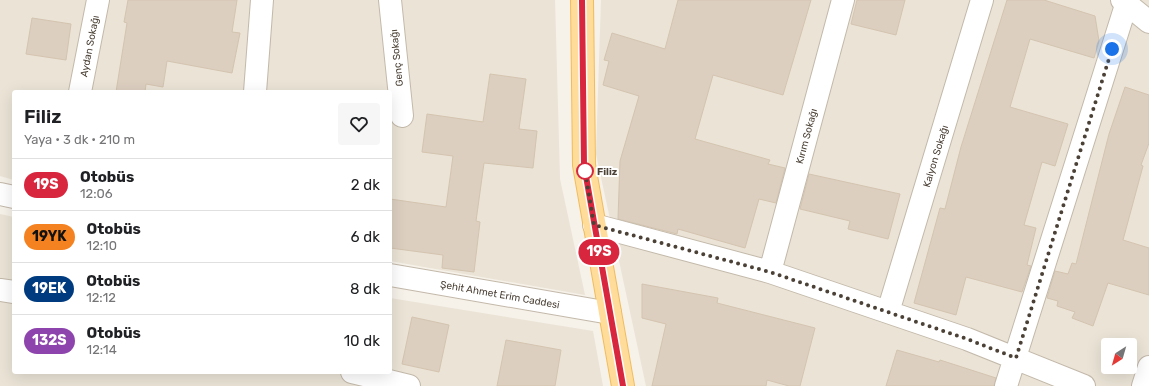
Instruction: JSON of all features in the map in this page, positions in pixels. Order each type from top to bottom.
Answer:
[{"type":"main road","points":[[582,0],[584,165],[623,386]]},
{"type":"street","name":"Aydan Sokağı","points":[[80,90],[98,0]]},
{"type":"street","points":[[255,90],[262,0]]},
{"type":"street","name":"Genç Sokağı","points":[[390,0],[402,116]]},
{"type":"street","name":"Kırım Sokağı","points":[[770,272],[843,0]]},
{"type":"street","name":"Kalyon Sokağı","points":[[888,312],[982,0]]},
{"type":"street","points":[[1006,386],[1016,358],[1124,2],[1149,22]]},
{"type":"street","points":[[0,194],[12,197]]},
{"type":"street","points":[[594,225],[770,272],[1016,358],[1084,386]]},
{"type":"street","name":"Şehit Ahmet Erim Caddesi","points":[[392,275],[610,314]]},
{"type":"street","points":[[0,290],[12,292]]},
{"type":"street","points":[[1143,386],[1149,367]]},
{"type":"street","points":[[360,374],[409,386]]},
{"type":"shaded area","points":[[0,0],[555,0],[560,179],[585,295],[392,261],[392,90],[12,90],[12,179],[0,176]]},
{"type":"shaded area","points":[[601,0],[1149,0],[1149,386],[646,386],[596,154]]},
{"type":"shaded area","points":[[0,214],[12,217],[12,374],[392,374],[392,298],[593,331],[603,386],[0,386]]},
{"type":"building","points":[[128,0],[237,0],[232,32],[240,33],[232,73],[167,61],[163,87],[146,84],[145,90],[116,90],[127,23],[124,22]]},
{"type":"building","points":[[678,0],[811,0],[783,95],[713,75],[695,139],[770,160],[768,164],[785,168],[776,203],[759,199],[745,248],[678,229],[677,234],[618,219],[620,161],[639,96],[603,85],[609,61],[604,60],[612,33],[665,49]]},
{"type":"building","points":[[857,0],[905,0],[896,35],[851,24]]},
{"type":"building","points":[[1007,0],[1044,0],[1095,16],[1099,41],[1094,58],[1030,39],[1010,107],[1068,124],[1055,166],[1042,162],[1024,225],[1036,228],[1027,265],[1031,266],[1022,292],[966,277],[956,315],[914,303],[940,208],[945,209],[961,147]]},
{"type":"building","points":[[32,18],[71,24],[66,60],[26,54]]},
{"type":"building","points":[[490,74],[526,79],[519,129],[537,131],[533,168],[484,163],[476,221],[480,222],[474,272],[442,268],[443,255],[392,248],[392,199],[446,207],[453,156],[422,152],[427,114],[483,122]]},
{"type":"building","points":[[1125,87],[1149,95],[1149,143],[1141,165],[1143,166],[1123,240],[1149,248],[1149,295],[1108,283],[1093,326],[1072,318],[1075,312],[1057,306],[1058,301],[1047,298],[1055,271],[1068,274],[1072,263],[1076,264],[1109,134]]},
{"type":"building","points":[[809,174],[900,194],[888,239],[848,229],[850,221],[800,209]]},
{"type":"building","points":[[642,284],[718,298],[717,303],[815,328],[800,386],[789,386],[767,380],[766,386],[652,386],[666,324],[642,318]]},
{"type":"building","points":[[412,317],[449,325],[439,372],[402,364]]},
{"type":"building","points":[[506,340],[561,350],[555,386],[497,386]]},
{"type":"building","points":[[897,350],[939,362],[940,360],[996,378],[994,386],[886,386]]},
{"type":"bus line","name":"19S","points":[[582,0],[584,165],[623,386]]},
{"type":"place","name":"Filiz","points":[[585,171]]},
{"type":"route","points":[[585,171],[584,165],[594,225],[770,272],[967,339],[1016,358],[1112,49]]}]
